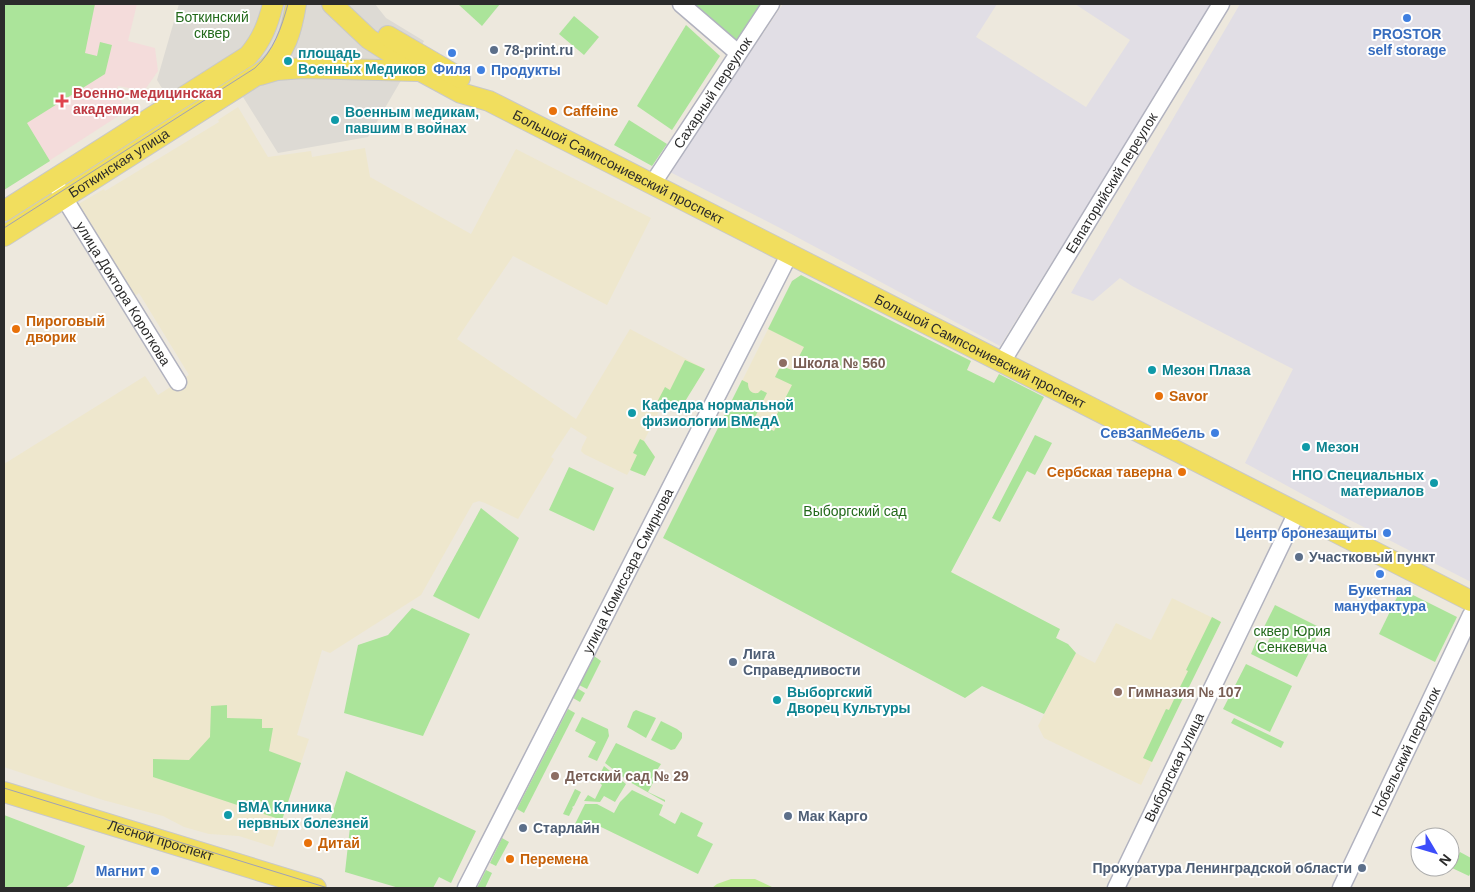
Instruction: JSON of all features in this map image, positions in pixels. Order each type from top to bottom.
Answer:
[{"type":"main road","name":"Боткинская улица","points":[[4,211],[248,56],[257,46],[268,24],[273,4]]},
{"type":"main road","points":[[260,74],[276,59],[286,44],[296,4]]},
{"type":"main road","name":"Большой Сампсониевский проспект","points":[[332,4],[369,39],[461,94],[489,101],[653,183],[1471,601]]},
{"type":"main road","name":"Большой Сампсониевский проспект","points":[[350,4],[385,35],[468,82],[489,101]]},
{"type":"main road","points":[[260,74],[277,70],[303,68],[421,71]]},
{"type":"main road","name":"Боткинская улица","points":[[4,236],[260,74]]},
{"type":"main road","name":"Лесной проспект","points":[[4,792],[316,888]]},
{"type":"street","points":[[681,4],[738,53]]},
{"type":"street","name":"Сахарный переулок","points":[[653,183],[771,4]]},
{"type":"street","name":"Евпаторийский переулок","points":[[1002,362],[1221,4]]},
{"type":"street","name":"улица Доктора Короткова","points":[[52,180],[178,382]]},
{"type":"street","name":"улица Комиссара Смирнова","points":[[466,888],[790,253]]},
{"type":"street","name":"Выборгская улица","points":[[1116,888],[1297,512]]},
{"type":"street","name":"Нобельский переулок","points":[[1341,888],[1471,615]]},
{"type":"shaded area","name":"Военно-медицинская академия","points":[[4,4],[137,4],[128,41],[155,48],[158,71],[144,91],[118,86],[116,92],[126,111],[4,190]]},
{"type":"shaded area","name":"площадь Военных Медиков","points":[[179,4],[375,4],[386,18],[424,41],[368,137],[278,153],[243,97],[188,131],[157,80]]},
{"type":"shaded area","points":[[783,4],[997,4],[976,37],[1086,107],[1130,40],[1075,4],[1212,4],[1000,346],[780,228],[670,172]]},
{"type":"shaded area","points":[[1240,4],[1471,4],[1471,582],[1346,518],[1245,463],[1293,369],[1120,278],[1093,301],[1071,293]]},
{"type":"shaded area","points":[[238,107],[268,157],[311,151],[312,157],[365,148],[370,177],[471,234],[516,149],[651,218],[607,305],[513,256],[457,339],[576,419],[630,329],[705,369],[684,403],[659,411],[644,441],[655,457],[645,476],[630,470],[627,475],[584,454],[581,451],[587,437],[571,427],[551,457],[554,459],[518,519],[485,503],[479,501],[473,503],[421,595],[330,653],[322,650],[297,735],[309,739],[273,847],[239,836],[209,834],[184,827],[163,816],[103,800],[4,767],[4,464],[145,376],[158,395],[189,375],[139,293],[133,297],[77,205],[104,189],[105,191],[219,122],[218,120]]},
{"type":"shaded area","name":"Школа № 560","points":[[774,317],[822,341],[779,435],[728,409]]},
{"type":"shaded area","name":"Гимназия № 107","points":[[1172,598],[1221,622],[1187,691],[1182,689],[1179,694],[1184,696],[1141,785],[1044,738],[1038,726],[1076,653],[1095,663],[1116,623],[1151,640]]},
{"type":"green space","points":[[4,4],[95,4],[85,53],[97,56],[100,42],[112,45],[105,74],[27,123],[50,161],[4,190]]},
{"type":"green space","points":[[458,4],[500,4],[482,26]]},
{"type":"green space","points":[[690,4],[762,4],[735,41]]},
{"type":"green space","points":[[574,16],[599,37],[584,55],[559,34]]},
{"type":"green space","points":[[686,25],[720,56],[672,130],[637,106]]},
{"type":"green space","points":[[629,120],[667,144],[652,166],[614,145]]},
{"type":"green space","name":"Выборгский сад","points":[[801,275],[971,361],[967,370],[994,383],[999,374],[1044,397],[951,572],[1060,629],[1056,638],[1068,644],[1076,653],[1044,714],[982,686],[965,698],[663,538],[742,380],[748,383],[749,390],[752,392],[758,393],[761,390],[767,393],[753,421],[774,431],[777,425],[773,422],[792,385],[775,377],[779,369],[784,367],[792,370],[804,347],[768,329],[792,281]]},
{"type":"green space","points":[[685,360],[705,369],[684,403],[659,411],[654,408],[665,387],[670,390]]},
{"type":"green space","points":[[1035,435],[1052,443],[1035,475],[1027,471],[1000,522],[992,518]]},
{"type":"green space","points":[[640,439],[644,441],[655,457],[645,476],[630,470],[637,455],[633,453]]},
{"type":"green space","points":[[569,467],[614,488],[594,531],[549,510]]},
{"type":"green space","points":[[481,508],[519,538],[479,619],[433,596]]},
{"type":"green space","points":[[1401,589],[1457,617],[1435,662],[1379,634]]},
{"type":"green space","name":"сквер Юрия Сенкевича","points":[[1275,605],[1321,628],[1297,677],[1251,654],[1257,640],[1267,644],[1272,633],[1263,629]]},
{"type":"green space","points":[[412,608],[470,634],[423,736],[344,713],[358,645],[388,635]]},
{"type":"green space","points":[[1212,617],[1221,622],[1187,691],[1180,687],[1188,671],[1186,670]]},
{"type":"green space","points":[[594,656],[601,661],[587,689],[579,685]]},
{"type":"green space","name":"сквер Юрия Сенкевича","points":[[1246,664],[1292,686],[1270,732],[1223,709]]},
{"type":"green space","points":[[577,688],[585,693],[580,702],[573,698]]},
{"type":"green space","points":[[1177,693],[1184,696],[1152,762],[1143,758],[1166,709],[1169,710]]},
{"type":"green space","points":[[227,705],[227,718],[262,719],[262,728],[273,728],[269,751],[301,763],[282,820],[153,777],[153,759],[189,760],[210,737],[211,706]]},
{"type":"green space","points":[[568,709],[575,713],[524,813],[517,809]]},
{"type":"green space","points":[[636,710],[656,718],[646,738],[627,727],[633,712]]},
{"type":"green space","points":[[582,717],[608,729],[609,736],[597,761],[588,757],[596,742],[575,731]]},
{"type":"green space","points":[[1234,718],[1284,742],[1281,748],[1231,723]]},
{"type":"green space","points":[[661,721],[682,733],[682,738],[675,749],[671,750],[651,740]]},
{"type":"green space","points":[[616,743],[661,764],[652,778],[654,781],[648,792],[665,800],[665,802],[628,781],[605,763]]},
{"type":"green space","points":[[604,766],[626,784],[615,802],[604,796],[600,802],[584,801],[588,795],[595,799],[602,785],[597,780]]},
{"type":"green space","points":[[346,771],[476,831],[451,883],[439,877],[433,888],[399,888],[345,872],[350,827],[330,821]]},
{"type":"green space","points":[[575,789],[581,792],[569,816],[563,814]]},
{"type":"green space","points":[[632,790],[663,805],[659,815],[675,824],[681,812],[703,823],[697,836],[713,844],[698,874],[601,827],[594,825],[573,828],[585,804],[597,804],[614,813],[620,802]]},
{"type":"green space","points":[[4,815],[85,846],[73,882],[65,888],[4,888]]},
{"type":"green space","points":[[502,838],[509,842],[496,866],[490,863]]},
{"type":"green space","points":[[1460,852],[1471,858],[1471,872],[1469,876],[1460,872]]},
{"type":"green space","points":[[486,870],[492,873],[485,888],[477,888]]},
{"type":"green space","points":[[731,879],[755,879],[774,888],[712,888]]},
{"type":"tram line","points":[[4,228],[255,68],[262,61],[276,39],[288,4]]},
{"type":"tram line","points":[[4,788],[328,888]]},
{"type":"place","name":"PROSTOR self storage","points":[[1407,18]]},
{"type":"place","name":"78-print.ru","points":[[494,50]]},
{"type":"place","name":"Филя","points":[[452,53]]},
{"type":"place","name":"площадь Военных Медиков","points":[[288,61]]},
{"type":"place","name":"Продукты","points":[[481,70]]},
{"type":"place","name":"Военно-медицинская академия","points":[[62,101]]},
{"type":"place","name":"Caffeine","points":[[553,111]]},
{"type":"place","name":"Военным медикам, павшим в войнах","points":[[335,120]]},
{"type":"place","name":"Пироговый дворик","points":[[16,329]]},
{"type":"place","name":"Школа № 560","points":[[783,363]]},
{"type":"place","name":"Мезон Плаза","points":[[1152,370]]},
{"type":"place","name":"Savor","points":[[1159,396]]},
{"type":"place","name":"Кафедра нормальной физиологии ВМедА","points":[[632,413]]},
{"type":"place","name":"СевЗапМебель","points":[[1215,433]]},
{"type":"place","name":"Мезон","points":[[1306,447]]},
{"type":"place","name":"Сербская таверна","points":[[1182,472]]},
{"type":"place","name":"НПО Специальных материалов","points":[[1434,483]]},
{"type":"place","name":"Центр бронезащиты","points":[[1387,533]]},
{"type":"place","name":"Участковый пункт","points":[[1299,557]]},
{"type":"place","name":"Букетная мануфактура","points":[[1380,574]]},
{"type":"place","name":"Лига Справедливости","points":[[733,662]]},
{"type":"place","name":"Гимназия № 107","points":[[1118,692]]},
{"type":"place","name":"Выборгский Дворец Культуры","points":[[777,700]]},
{"type":"place","name":"Детский сад № 29","points":[[555,776]]},
{"type":"place","name":"ВМА Клиника нервных болезней","points":[[228,815]]},
{"type":"place","name":"Мак Карго","points":[[788,816]]},
{"type":"place","name":"Старлайн","points":[[523,828]]},
{"type":"place","name":"Дитай","points":[[308,843]]},
{"type":"place","name":"Перемена","points":[[510,859]]},
{"type":"place","name":"Прокуратура Ленинградской области","points":[[1362,868]]},
{"type":"place","name":"Магнит","points":[[155,871]]},
{"type":"park label","name":"Боткинский сквер","points":[[212,25]]}]
